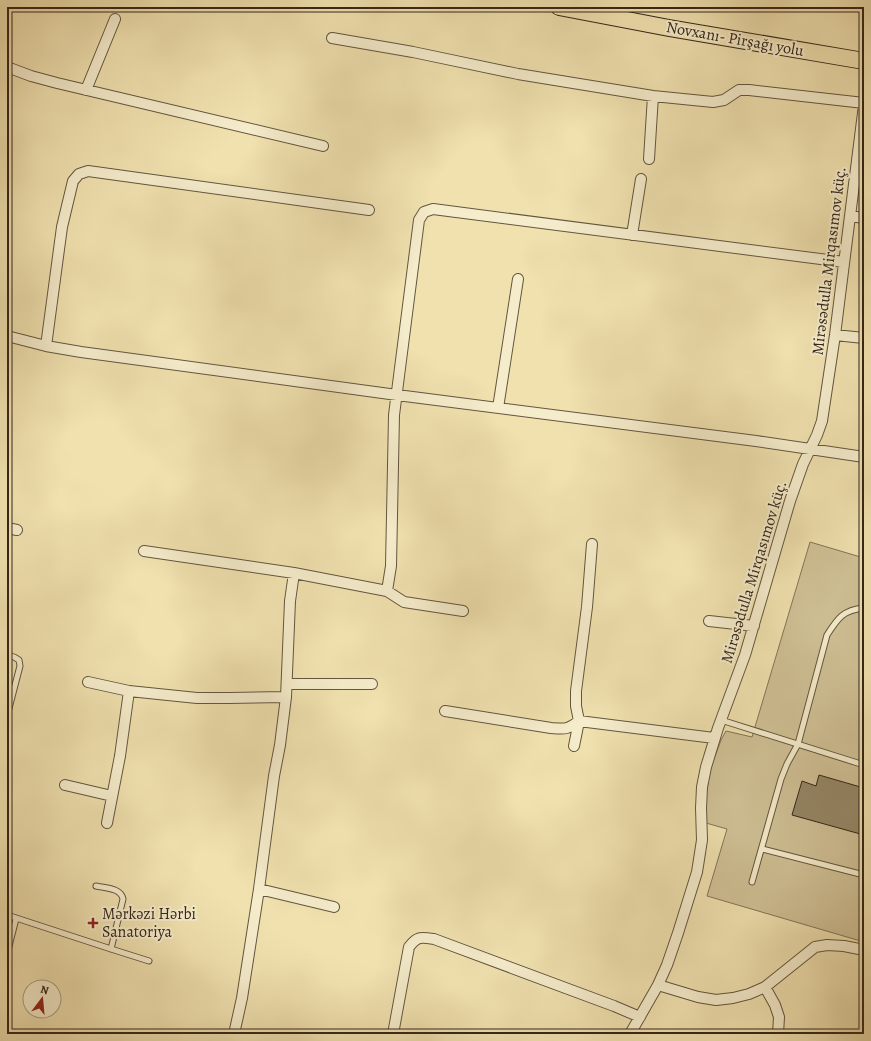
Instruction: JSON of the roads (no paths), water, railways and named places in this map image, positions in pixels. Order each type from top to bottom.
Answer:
[{"type":"main road","name":"Novxanı- Pirşağı yolu","points":[[559,7],[684,31],[864,61]]},
{"type":"street","points":[[86,90],[116,19]]},
{"type":"street","points":[[332,38],[413,52],[518,74],[653,96],[713,102],[724,100],[740,90],[749,90],[864,104]]},
{"type":"street","points":[[7,67],[31,76],[86,90],[323,146]]},
{"type":"street","points":[[649,159],[653,96]]},
{"type":"street","name":"Mirəsədulla Mirqasımov küç.","points":[[630,1034],[658,985],[667,965],[697,872],[702,840],[702,787],[714,738],[745,655],[796,482],[822,421],[835,335],[864,104]]},
{"type":"street","points":[[46,346],[64,220],[73,180],[79,174],[88,171],[369,210]]},
{"type":"street","points":[[632,235],[641,179]]},
{"type":"street","points":[[387,591],[391,566],[394,415],[418,220],[424,212],[433,209],[844,262]]},
{"type":"street","points":[[850,216],[864,218]]},
{"type":"street","points":[[498,408],[518,279]]},
{"type":"street","points":[[835,335],[864,338]]},
{"type":"street","points":[[7,336],[46,346],[89,353],[756,441],[864,457]]},
{"type":"street","points":[[574,746],[579,721],[576,706],[576,691],[587,607],[592,544]]},
{"type":"street","points":[[144,551],[294,573],[387,591],[404,602],[463,611]]},
{"type":"street","points":[[234,1034],[242,998],[259,889],[274,776],[280,745],[286,697],[290,601],[294,573]]},
{"type":"street","points":[[709,621],[754,626]]},
{"type":"street","points":[[88,682],[129,691],[197,698],[286,697]]},
{"type":"street","points":[[287,684],[372,684]]},
{"type":"street","points":[[106,823],[120,756],[129,691]]},
{"type":"street","points":[[445,711],[556,728],[570,727],[579,721],[714,738]]},
{"type":"street","points":[[64,785],[112,796]]},
{"type":"street","points":[[259,889],[334,907]]},
{"type":"street","points":[[393,1034],[409,947],[415,940],[423,938],[434,939],[640,1017]]},
{"type":"street","points":[[658,985],[698,997],[716,1000],[733,998],[749,994],[765,987],[815,947],[827,945],[844,946],[864,950]]},
{"type":"street","points":[[765,987],[775,1005],[779,1017],[778,1034]]},
{"type":"lane","points":[[752,882],[781,779],[798,744],[827,635],[836,621],[845,613],[864,608]]},
{"type":"lane","points":[[7,655],[19,660],[20,666],[9,702],[7,716]]},
{"type":"lane","points":[[721,720],[864,765]]},
{"type":"lane","points":[[762,849],[864,875]]},
{"type":"lane","points":[[96,886],[118,891],[122,895],[123,899],[110,950]]},
{"type":"lane","points":[[7,915],[110,950],[149,961]]},
{"type":"lane","points":[[7,954],[16,919]]},
{"type":"place","name":"Mərkəzi Hərbi Sanatoriya","points":[[93,923]]}]
